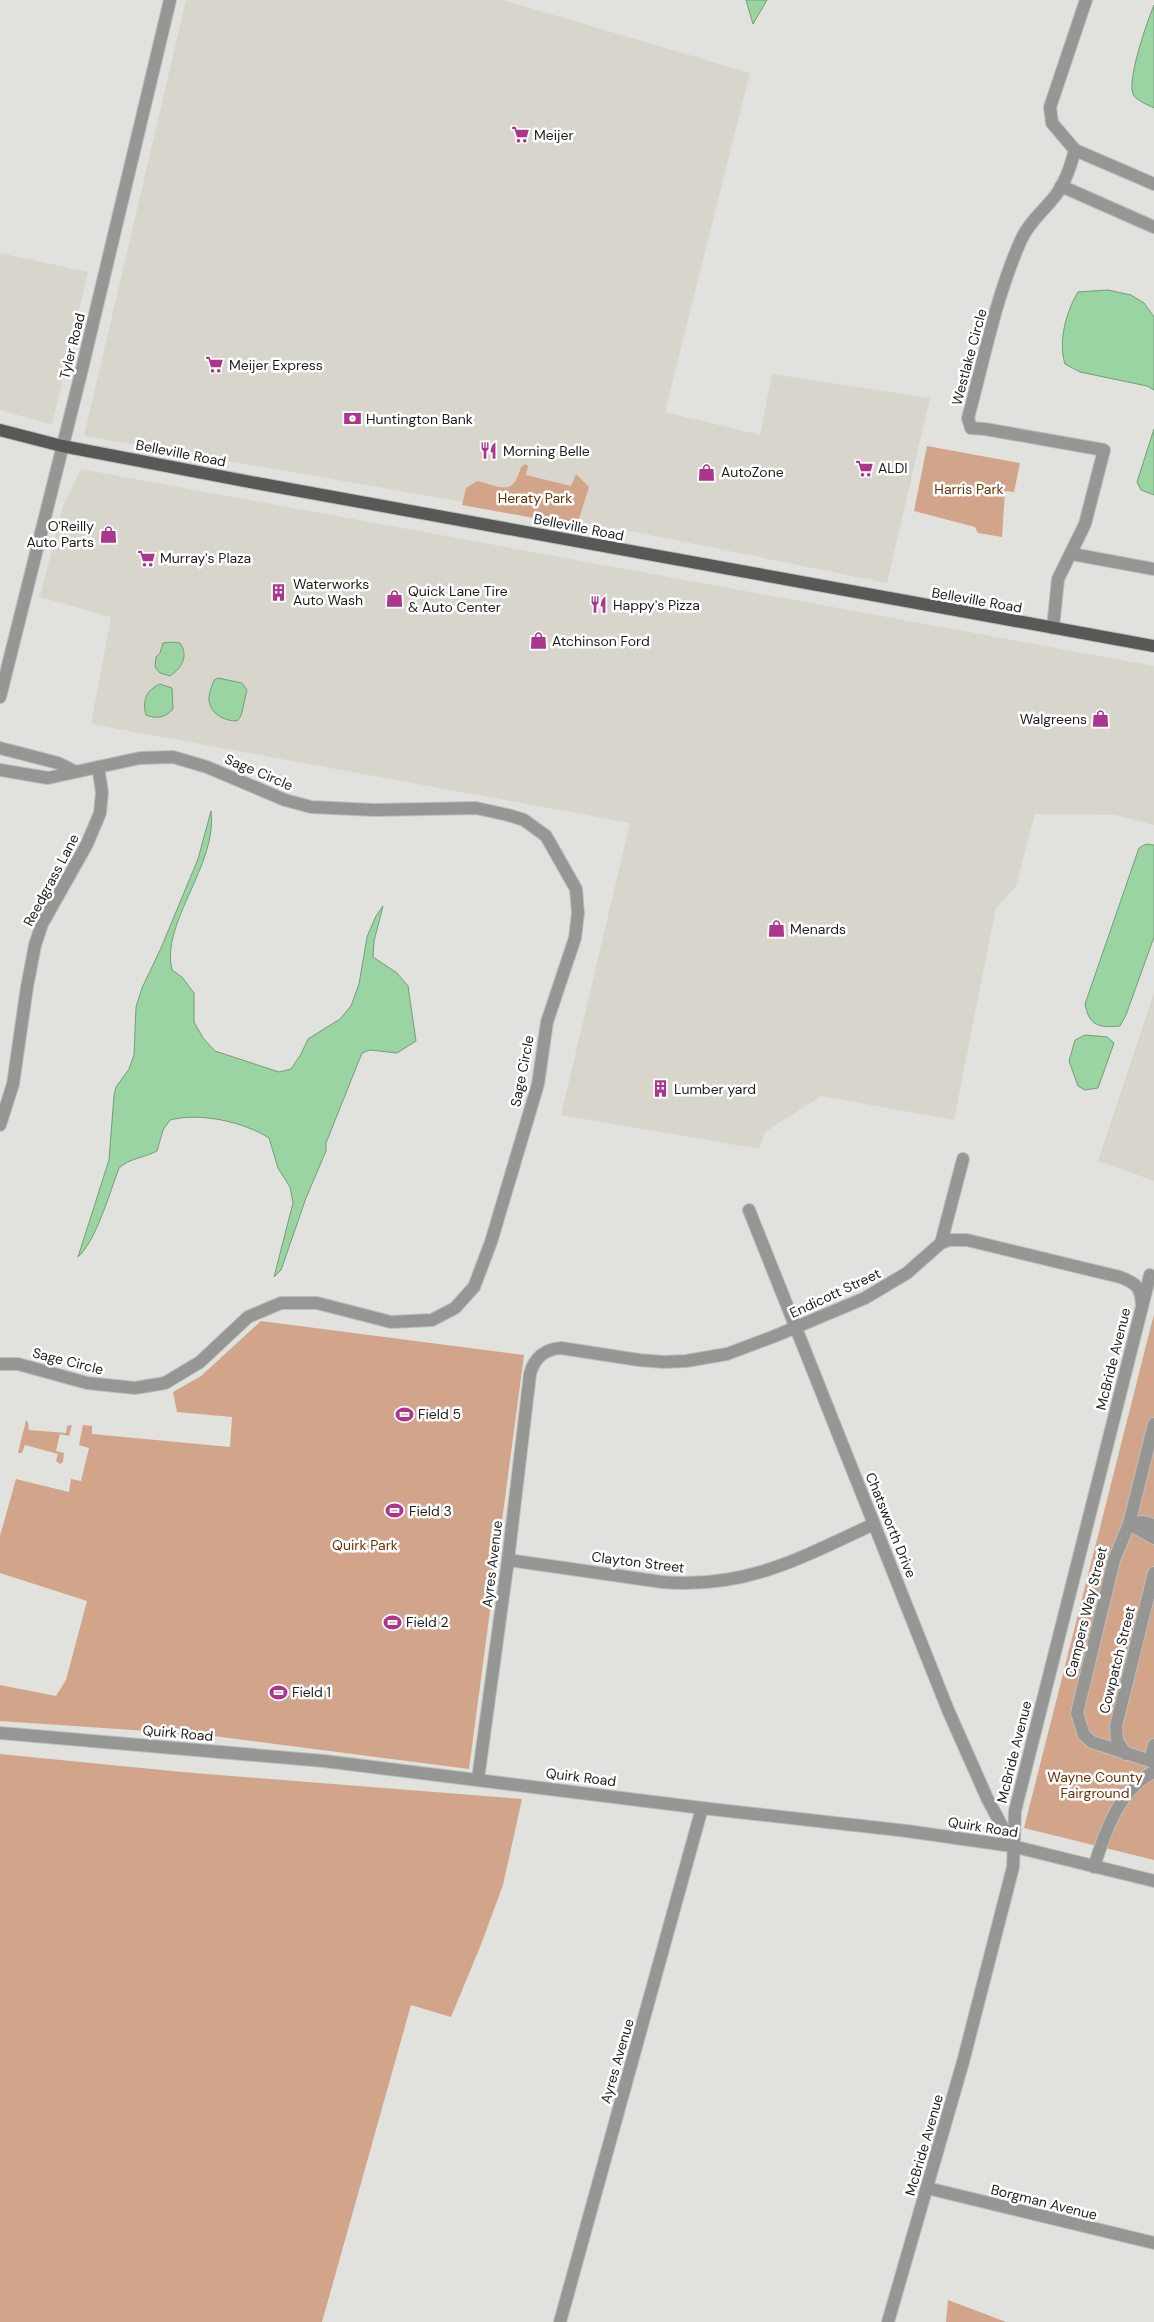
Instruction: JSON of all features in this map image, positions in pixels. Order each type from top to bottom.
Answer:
[{"type":"main road","name":"Belleville Road","points":[[0,430],[62,446],[1154,646]]},
{"type":"street","name":"Tyler Road","points":[[0,697],[170,0]]},
{"type":"street","points":[[1086,0],[1050,107],[1052,123],[1075,150],[1154,184]]},
{"type":"street","name":"Westlake Circle","points":[[1053,628],[1058,579],[1086,524],[1104,450],[985,429],[977,430],[971,428],[968,418],[1008,271],[1032,220],[1053,200],[1061,186],[1075,150]]},
{"type":"street","points":[[1061,186],[1154,227]]},
{"type":"street","points":[[1072,554],[1154,569]]},
{"type":"street","points":[[0,748],[58,763],[74,771]]},
{"type":"street","name":"Sage Circle","points":[[0,770],[48,778],[140,758],[174,757],[207,766],[285,800],[311,807],[375,810],[476,808],[524,820],[546,836],[576,889],[578,913],[575,938],[558,984],[547,1022],[538,1084],[491,1242],[474,1286],[455,1308],[432,1320],[391,1322],[317,1303],[281,1303],[248,1317],[200,1362],[165,1384],[135,1388],[86,1383],[27,1366],[0,1364]]},
{"type":"street","name":"Reedgrass Lane","points":[[0,1125],[13,1084],[35,945],[42,924],[87,844],[100,813],[102,792],[98,767]]},
{"type":"street","points":[[941,1243],[963,1159]]},
{"type":"street","name":"Chatsworth Drive","points":[[749,1210],[948,1710],[987,1798],[1012,1846]]},
{"type":"street","points":[[941,1243],[949,1240],[968,1240],[1120,1277],[1136,1284],[1141,1293],[1142,1305]]},
{"type":"street","name":"Endicott Street","points":[[541,1355],[550,1350],[561,1348],[639,1360],[686,1361],[726,1354],[795,1328],[876,1292],[907,1273],[941,1243]]},
{"type":"street","name":"McBride Avenue","points":[[888,2322],[986,1976],[1013,1867],[1012,1846],[1015,1811],[1150,1275]]},
{"type":"street","name":"Ayres Avenue","points":[[478,1779],[508,1560],[530,1374],[534,1363],[541,1355]]},
{"type":"street","name":"Campers Way Street","points":[[1153,1765],[1092,1742],[1084,1735],[1078,1713],[1114,1560],[1129,1524],[1154,1424]]},
{"type":"street","points":[[1129,1524],[1143,1522],[1154,1525]]},
{"type":"street","name":"Clayton Street","points":[[508,1560],[662,1582],[685,1584],[730,1581],[781,1567],[874,1524]]},
{"type":"street","points":[[1129,1524],[1154,1538]]},
{"type":"street","name":"Cowpatch Street","points":[[1126,1754],[1117,1741],[1116,1726],[1154,1573]]},
{"type":"street","name":"Quirk Road","points":[[0,1733],[324,1761],[702,1808],[907,1831],[1012,1846],[1154,1881]]},
{"type":"street","points":[[1094,1867],[1100,1848],[1120,1805],[1153,1765],[1154,1745]]},
{"type":"street","name":"Ayres Avenue","points":[[560,2322],[702,1808]]},
{"type":"street","name":"Borgman Avenue","points":[[927,2188],[1154,2243]]},
{"type":"shaded area","points":[[186,0],[503,0],[750,73],[665,412],[760,435],[772,374],[930,398],[887,583],[625,530],[84,436]]},
{"type":"shaded area","points":[[746,0],[767,0],[753,24]]},
{"type":"shaded area","points":[[1154,5],[1154,108],[1134,96],[1132,79],[1138,51]]},
{"type":"shaded area","points":[[0,253],[88,272],[52,425],[0,410]]},
{"type":"shaded area","points":[[1108,290],[1131,295],[1144,303],[1154,317],[1154,390],[1147,386],[1080,372],[1065,364],[1062,346],[1064,327],[1078,292]]},
{"type":"shaded area","points":[[1154,429],[1154,495],[1141,490],[1137,482]]},
{"type":"shaded area","points":[[81,469],[1154,666],[1154,825],[1115,815],[1035,814],[1016,886],[996,908],[954,1120],[821,1096],[765,1132],[759,1149],[561,1115],[630,823],[91,724],[111,617],[40,597],[63,506]]},
{"type":"shaded area","points":[[163,643],[180,643],[183,648],[184,657],[181,665],[170,676],[160,673],[155,667],[156,657],[160,653]]},
{"type":"shaded area","points":[[218,678],[242,683],[247,690],[241,716],[237,721],[227,720],[219,716],[210,706],[210,690],[214,680]]},
{"type":"shaded area","points":[[160,684],[172,688],[173,709],[161,717],[146,715],[146,696],[151,689]]},
{"type":"shaded area","points":[[211,811],[211,831],[206,852],[174,933],[171,952],[172,970],[182,977],[194,993],[194,1022],[203,1038],[215,1051],[279,1072],[291,1069],[308,1039],[340,1019],[351,1006],[359,984],[367,937],[376,916],[383,906],[374,941],[373,957],[397,973],[408,986],[416,1041],[397,1053],[370,1050],[362,1053],[326,1143],[326,1151],[306,1198],[281,1270],[274,1277],[293,1203],[290,1187],[278,1168],[269,1138],[235,1123],[208,1118],[195,1117],[170,1120],[163,1130],[157,1151],[128,1162],[119,1168],[97,1228],[85,1250],[78,1257],[109,1160],[116,1087],[129,1069],[134,1055],[136,1007],[142,988],[161,948],[198,859]]},
{"type":"shaded area","points":[[1146,844],[1154,845],[1154,937],[1126,1015],[1120,1026],[1101,1026],[1089,1017],[1085,1004],[1139,848]]},
{"type":"shaded area","points":[[1154,993],[1154,1181],[1098,1161]]},
{"type":"shaded area","points":[[1085,1035],[1107,1037],[1114,1043],[1098,1088],[1085,1090],[1078,1086],[1069,1061],[1075,1040]]},
{"type":"green space","name":"Harris Park","points":[[927,446],[1020,463],[1014,492],[1005,491],[1002,537],[978,533],[975,527],[914,511]]},
{"type":"green space","name":"Heraty Park","points":[[525,464],[528,466],[526,475],[571,486],[576,474],[589,487],[578,522],[572,525],[462,505],[466,488],[477,481],[505,488],[510,486],[514,483],[521,467]]},
{"type":"green space","name":"Wayne County Fairground","points":[[1154,1314],[1154,1860],[1024,1828]]},
{"type":"green space","name":"Quirk Park","points":[[261,1321],[524,1355],[469,1769],[206,1735],[0,1721],[0,1685],[56,1696],[66,1680],[87,1601],[0,1573],[0,1536],[16,1479],[69,1492],[71,1479],[81,1481],[89,1448],[79,1445],[83,1425],[92,1426],[92,1434],[230,1447],[232,1417],[177,1412],[173,1392],[201,1376]]},
{"type":"green space","points":[[26,1420],[29,1430],[66,1433],[67,1426],[72,1425],[69,1436],[60,1434],[56,1451],[64,1453],[63,1462],[60,1464],[56,1461],[58,1454],[25,1445],[22,1453],[18,1453]]},
{"type":"green space","points":[[0,1754],[182,1772],[522,1799],[503,1885],[451,2017],[411,2005],[322,2322],[0,2322]]},
{"type":"green space","points":[[948,2300],[1006,2322],[946,2322]]},
{"type":"place","name":"Meijer","points":[[520,135]]},
{"type":"place","name":"Meijer Express","points":[[215,365]]},
{"type":"place","name":"Huntington Bank","points":[[352,419]]},
{"type":"place","name":"Morning Belle","points":[[489,451]]},
{"type":"place","name":"ALDI","points":[[864,468]]},
{"type":"place","name":"AutoZone","points":[[707,472]]},
{"type":"place","name":"O'Reilly Auto Parts","points":[[108,534]]},
{"type":"place","name":"Murray's Plaza","points":[[146,558]]},
{"type":"place","name":"Waterworks Auto Wash","points":[[279,592]]},
{"type":"place","name":"Quick Lane Tire & Auto Center","points":[[394,599]]},
{"type":"place","name":"Happy's Pizza","points":[[599,605]]},
{"type":"place","name":"Atchinson Ford","points":[[538,641]]},
{"type":"place","name":"Walgreens","points":[[1101,719]]},
{"type":"place","name":"Menards","points":[[776,929]]},
{"type":"place","name":"Lumber yard","points":[[660,1089]]},
{"type":"place","name":"Field 5","points":[[404,1414]]},
{"type":"place","name":"Field 3","points":[[395,1511]]},
{"type":"place","name":"Field 2","points":[[392,1622]]},
{"type":"place","name":"Field 1","points":[[278,1692]]}]
